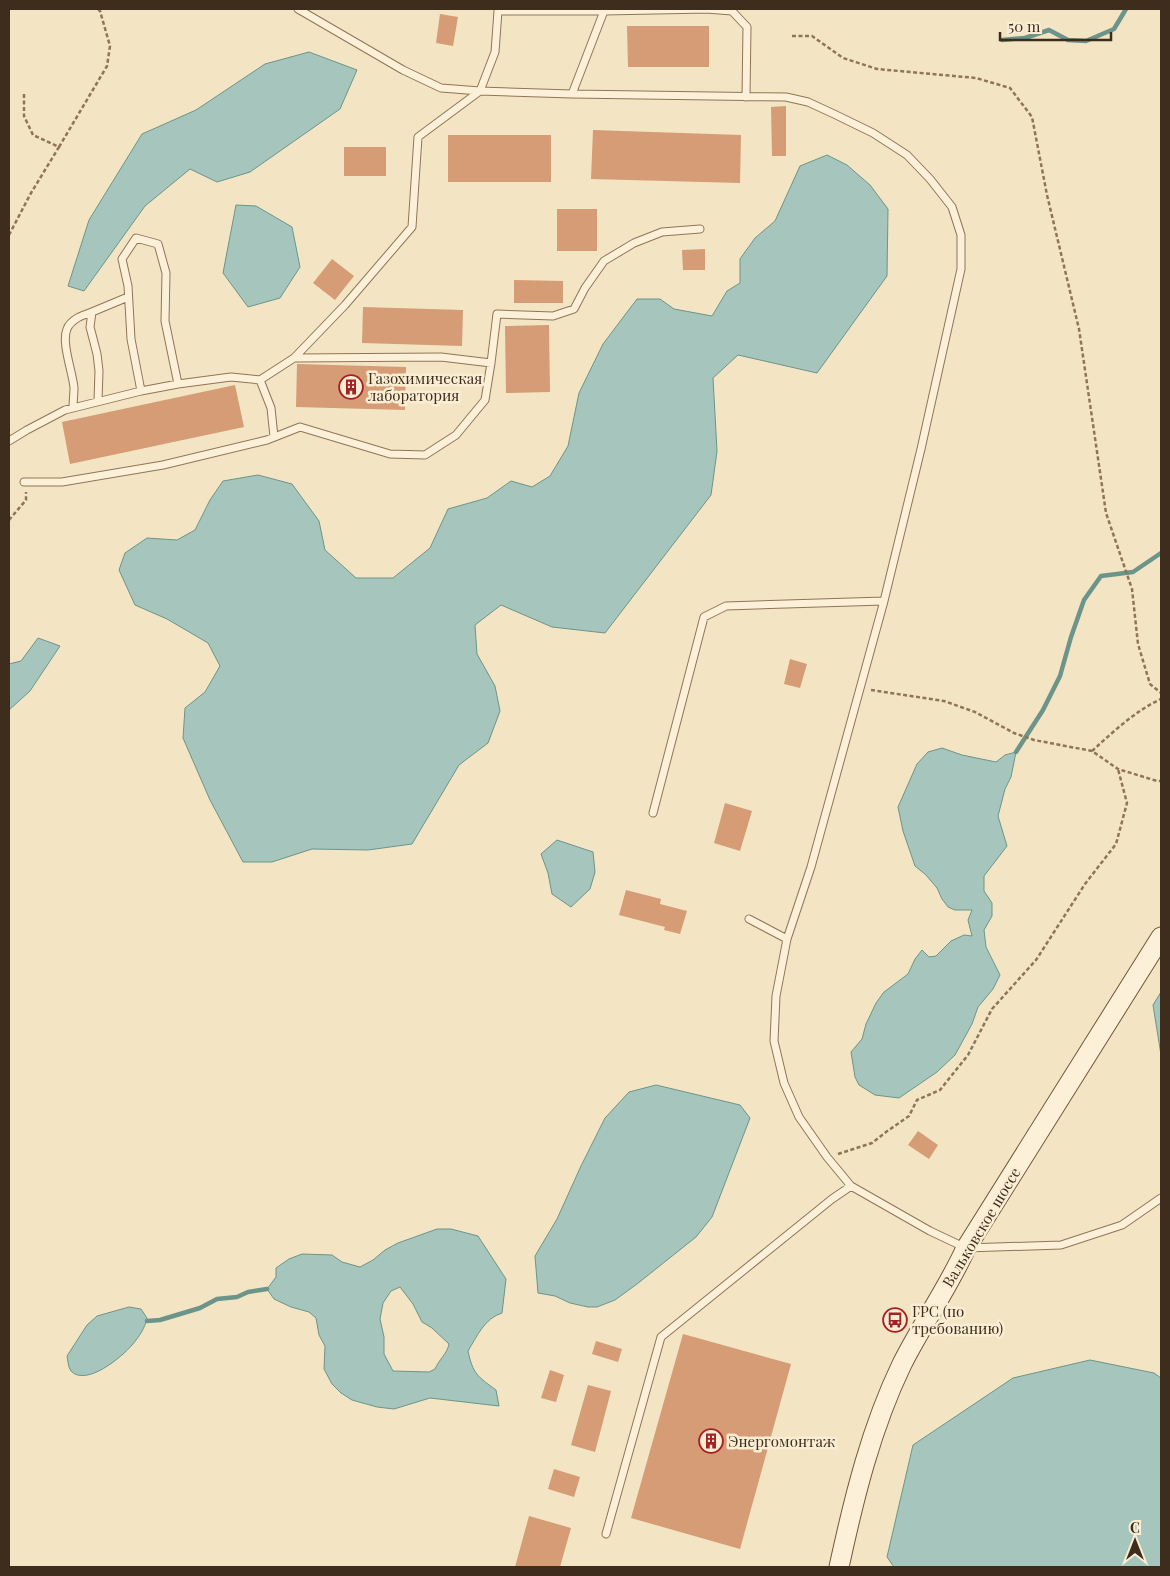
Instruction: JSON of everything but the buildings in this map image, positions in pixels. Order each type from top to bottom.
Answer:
[{"type":"main road","name":"Вальковское шоссе","points":[[839,1567],[847,1529],[876,1427],[902,1364],[954,1274],[966,1248],[1161,937]]},
{"type":"lane","points":[[298,9],[403,70],[441,88],[572,94],[786,97],[808,102],[873,133],[907,155],[930,179],[952,207],[961,234],[961,269],[921,449],[884,602],[811,867],[787,940],[776,996],[774,1041],[784,1083],[799,1118],[851,1186],[930,1231],[966,1248],[1061,1245],[1122,1225],[1161,1198]]},
{"type":"lane","points":[[9,441],[58,414],[73,408],[178,384],[231,377],[260,380],[294,358],[345,305],[412,227],[418,137],[480,91],[495,52],[498,10],[604,11],[706,9],[732,11],[747,27],[746,96]]},
{"type":"lane","points":[[572,94],[604,11]]},
{"type":"lane","points":[[24,482],[62,482],[164,465],[267,440],[300,427],[390,454],[425,455],[456,435],[485,400],[497,314],[553,316],[574,309],[585,288],[604,261],[634,243],[662,232],[700,229]]},
{"type":"lane","points":[[141,391],[131,339],[128,297],[122,259],[136,238],[158,244],[166,273],[165,322],[178,384]]},
{"type":"lane","points":[[73,408],[74,387],[68,365],[66,329],[76,318],[128,297]]},
{"type":"lane","points":[[92,312],[90,327],[99,371],[98,401]]},
{"type":"lane","points":[[294,358],[442,357],[491,363]]},
{"type":"lane","points":[[260,380],[271,408],[274,437]]},
{"type":"lane","points":[[653,813],[704,617],[726,606],[884,602]]},
{"type":"lane","points":[[749,920],[787,940]]},
{"type":"lane","points":[[606,1534],[661,1337],[832,1199],[851,1186]]},
{"type":"path","points":[[9,235],[31,193],[107,66],[110,46],[98,9]]},
{"type":"path","points":[[792,36],[812,36],[843,58],[877,69],[976,78],[1010,88],[1032,117],[1047,194],[1079,329],[1106,513],[1132,589],[1138,644],[1150,684],[1161,693]]},
{"type":"path","points":[[24,92],[24,116],[34,135],[59,147]]},
{"type":"path","points":[[9,520],[26,500],[24,482]]},
{"type":"path","points":[[860,688],[944,701],[975,712],[1014,733],[1034,740],[1092,751],[1118,769],[1161,781]]},
{"type":"path","points":[[1092,751],[1149,704],[1161,699]]},
{"type":"path","points":[[827,1157],[872,1143],[909,1116],[917,1100],[940,1090],[968,1055],[992,1009],[1036,960],[1084,884],[1116,844],[1127,803],[1118,769]]},
{"type":"water","points":[[309,52],[357,70],[340,109],[250,172],[217,182],[190,169],[145,206],[84,291],[68,286],[89,220],[142,134],[196,110],[265,64]]},
{"type":"water","points":[[827,155],[847,165],[870,185],[888,209],[887,276],[817,373],[738,355],[713,378],[717,451],[711,495],[605,633],[552,627],[501,605],[475,625],[477,654],[495,686],[500,711],[488,743],[459,765],[412,844],[368,850],[312,849],[272,862],[243,862],[210,800],[183,738],[185,708],[205,692],[220,666],[208,643],[167,619],[135,605],[119,570],[125,553],[147,538],[177,540],[195,530],[210,500],[223,481],[258,475],[292,484],[319,521],[325,550],[356,578],[393,578],[430,548],[448,509],[487,498],[511,481],[532,487],[550,476],[568,446],[579,393],[603,344],[637,299],[660,299],[674,309],[712,316],[727,291],[740,283],[740,259],[755,238],[775,221],[800,166]]},
{"type":"water","points":[[236,205],[256,206],[292,227],[300,267],[280,298],[248,307],[223,273]]},
{"type":"water","points":[[38,638],[60,646],[30,691],[9,710],[9,664],[21,661]]},
{"type":"water","points":[[942,748],[962,755],[996,762],[1005,755],[1016,752],[1011,777],[1005,789],[998,816],[1007,846],[984,876],[984,891],[992,903],[992,916],[984,930],[986,947],[1000,975],[993,989],[978,1007],[972,1024],[955,1055],[937,1072],[899,1098],[875,1095],[859,1085],[855,1077],[851,1052],[862,1039],[866,1024],[876,1003],[884,992],[908,974],[915,959],[922,950],[929,957],[936,956],[951,941],[964,935],[972,936],[968,920],[972,910],[955,910],[948,907],[937,888],[915,866],[903,831],[898,807],[917,764],[928,752]]},
{"type":"water","points":[[557,840],[593,852],[595,872],[590,889],[571,907],[552,894],[548,873],[541,854]]},
{"type":"water","points":[[1161,992],[1161,1055],[1153,1005]]},
{"type":"water","points":[[656,1085],[740,1105],[750,1118],[712,1217],[696,1237],[615,1300],[597,1307],[588,1307],[570,1303],[555,1296],[538,1293],[535,1256],[557,1219],[605,1118],[629,1092]]},
{"type":"water","points":[[437,1229],[451,1229],[478,1236],[506,1279],[502,1313],[486,1323],[468,1351],[474,1370],[496,1390],[499,1406],[430,1398],[394,1409],[377,1407],[352,1400],[332,1384],[324,1369],[325,1346],[319,1335],[316,1318],[309,1312],[291,1307],[274,1299],[267,1289],[276,1277],[276,1268],[289,1259],[302,1254],[332,1255],[342,1262],[360,1267],[398,1243]],"holes":[[[400,1287],[413,1304],[422,1322],[432,1328],[449,1344],[435,1369],[429,1372],[393,1371],[384,1354],[384,1337],[380,1319],[383,1303],[391,1291]]]},
{"type":"water","points":[[129,1307],[141,1309],[147,1318],[145,1325],[132,1345],[112,1363],[94,1373],[78,1375],[71,1371],[67,1356],[87,1325],[97,1316]]},
{"type":"water","points":[[1090,1360],[1154,1373],[1161,1378],[1161,1567],[894,1567],[887,1557],[913,1445],[1013,1378]]},
{"type":"waterway","points":[[1002,40],[1025,38],[1049,30],[1068,40],[1086,41],[1114,29],[1126,9]]},
{"type":"waterway","points":[[1016,752],[1043,710],[1060,676],[1084,600],[1101,576],[1133,572],[1161,553]]},
{"type":"waterway","points":[[147,1321],[160,1320],[200,1308],[217,1299],[237,1297],[248,1292],[267,1289]]},
{"type":"place","name":"Газохимическая лаборатория","points":[[351,387]]},
{"type":"place","name":"ГРС (по требованию)","points":[[895,1320]]},
{"type":"place","name":"Энергомонтаж","points":[[711,1441]]}]
